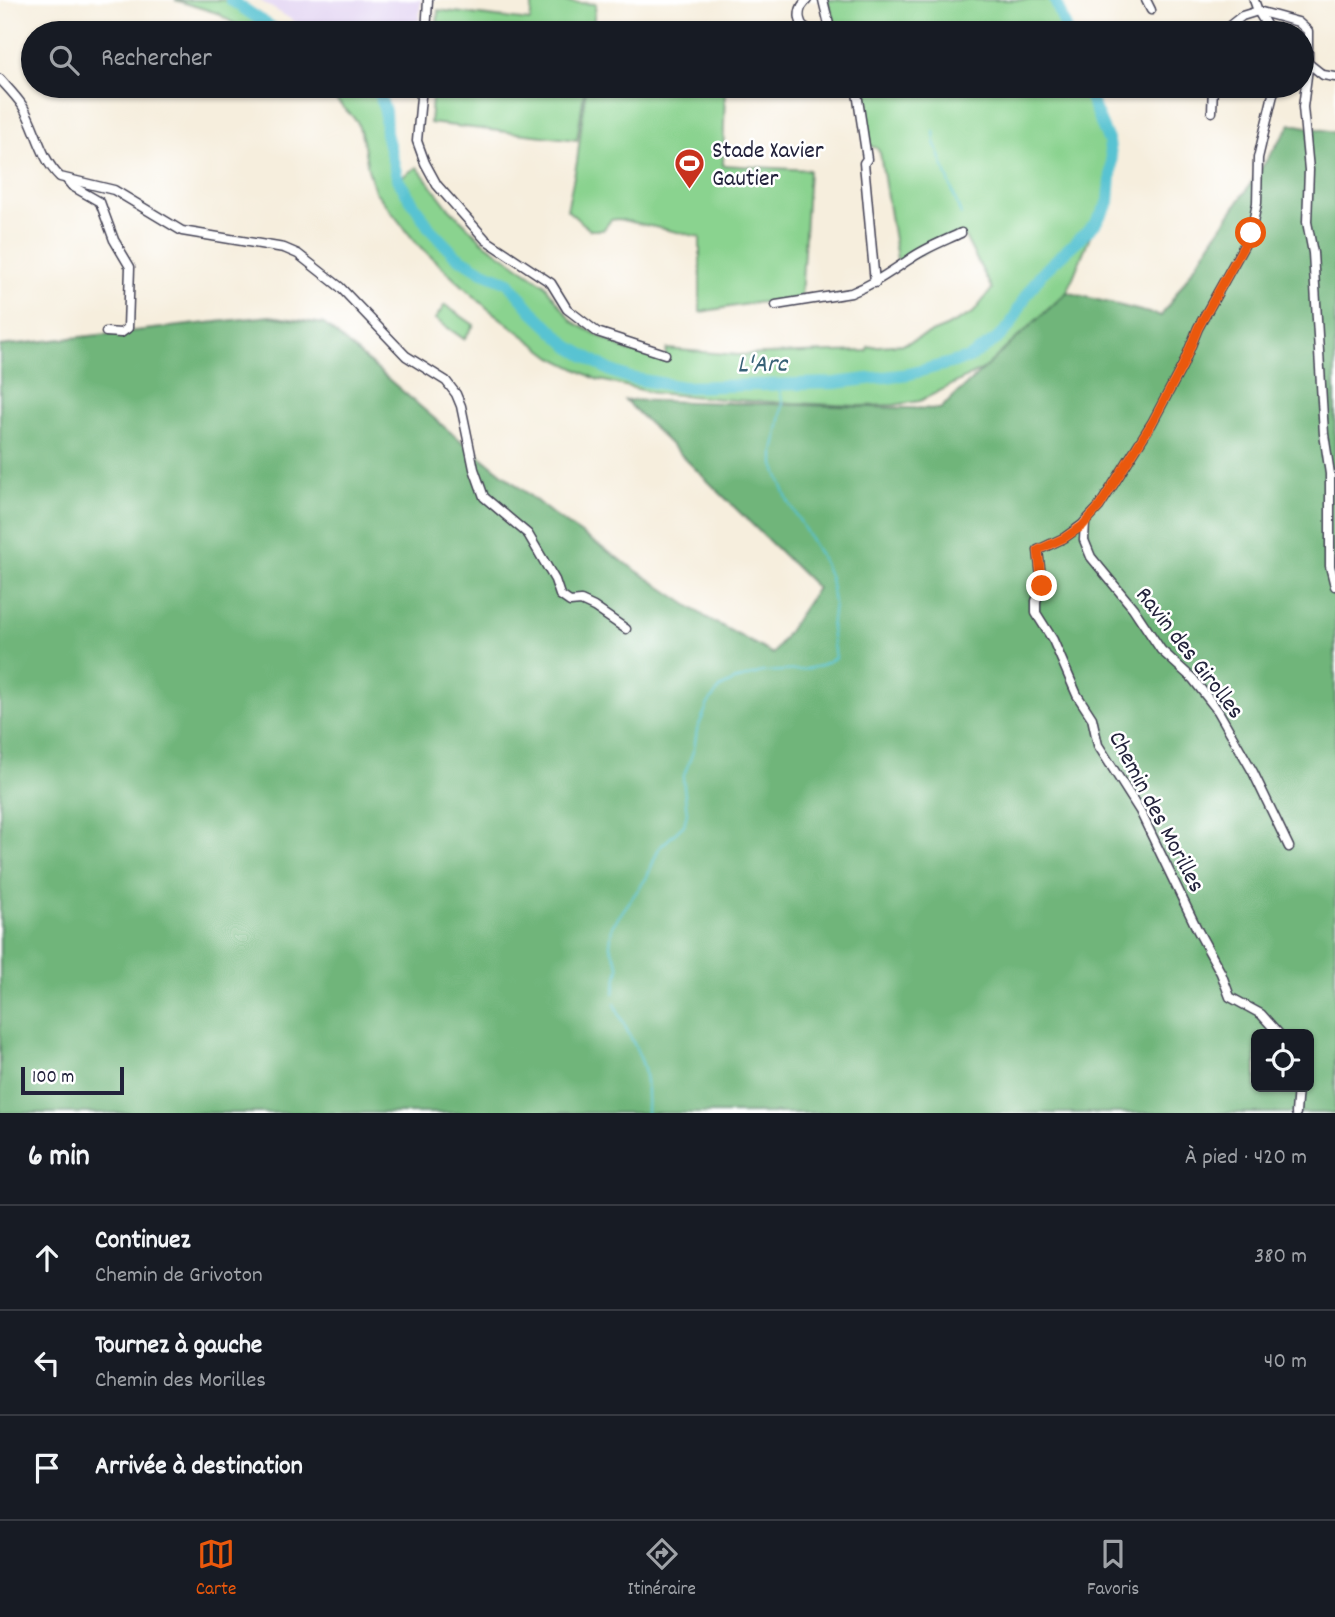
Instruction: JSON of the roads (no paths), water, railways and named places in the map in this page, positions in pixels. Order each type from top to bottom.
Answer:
[{"type":"street","points":[[427,21],[428,0]]},
{"type":"street","points":[[800,21],[800,9],[807,0]]},
{"type":"street","points":[[822,0],[827,21]]},
{"type":"street","points":[[1146,0],[1151,10]]},
{"type":"street","points":[[1254,0],[1264,21]]},
{"type":"street","points":[[1236,21],[1242,16],[1258,11],[1294,21]]},
{"type":"street","points":[[1314,68],[1323,75],[1335,77]]},
{"type":"street","points":[[0,79],[22,105],[55,172],[72,186],[100,202],[114,240],[130,267],[128,328],[121,333],[106,332]]},
{"type":"street","points":[[421,98],[417,141],[425,163],[438,185],[486,240],[551,283],[568,309],[597,332],[664,354]]},
{"type":"street","points":[[858,98],[867,159],[864,163],[875,283]]},
{"type":"street","points":[[1212,112],[1213,98]]},
{"type":"street","points":[[1085,522],[1099,507],[1152,423],[1183,365],[1198,328],[1251,233],[1257,203],[1258,158],[1272,98]]},
{"type":"street","points":[[1304,98],[1309,170],[1307,222],[1315,274],[1324,434],[1330,474],[1330,566],[1335,586]]},
{"type":"street","points":[[67,180],[114,190],[182,231],[284,248],[298,254],[335,282],[406,356],[446,381],[456,394],[474,470],[484,497],[528,534],[555,580],[560,595],[570,602],[581,601],[594,607],[626,629]]},
{"type":"street","points":[[776,305],[851,293],[875,283],[921,252],[961,233]]},
{"type":"street","name":"Chemin des Morilles","points":[[1085,522],[1064,538],[1042,547],[1037,554],[1042,586],[1036,601],[1036,613],[1053,640],[1077,695],[1092,718],[1098,745],[1140,811],[1221,973],[1230,997],[1261,1014],[1274,1029]]},
{"type":"street","name":"Ravin des Girolles","points":[[1085,522],[1084,540],[1091,557],[1133,608],[1161,650],[1193,679],[1218,711],[1254,772],[1289,847]]},
{"type":"street","points":[[1296,1113],[1298,1092]]},
{"type":"waterway","name":"L'Arc","points":[[231,0],[262,21]]},
{"type":"waterway","name":"L'Arc","points":[[1055,0],[1063,21]]},
{"type":"waterway","name":"L'Arc","points":[[381,98],[398,180],[430,229],[455,255],[483,272],[508,282],[532,311],[570,347],[611,371],[630,378],[683,387],[835,383],[909,374],[969,358],[997,339],[1010,326],[1041,274],[1095,224],[1109,202],[1112,162],[1109,142],[1090,98]]},
{"type":"waterway","points":[[934,131],[935,142],[961,215]]},
{"type":"waterway","points":[[614,993],[619,967],[610,946],[612,926],[647,877],[659,848],[684,825],[687,813],[683,778],[708,704],[720,688],[736,680],[762,672],[802,670],[835,658],[831,629],[834,603],[830,578],[788,501],[774,465],[783,403],[778,385]]},
{"type":"waterway","points":[[615,1004],[644,1069],[647,1113]]},
{"type":"place","name":"Stade Xavier Gautier","points":[[689,190]]}]
